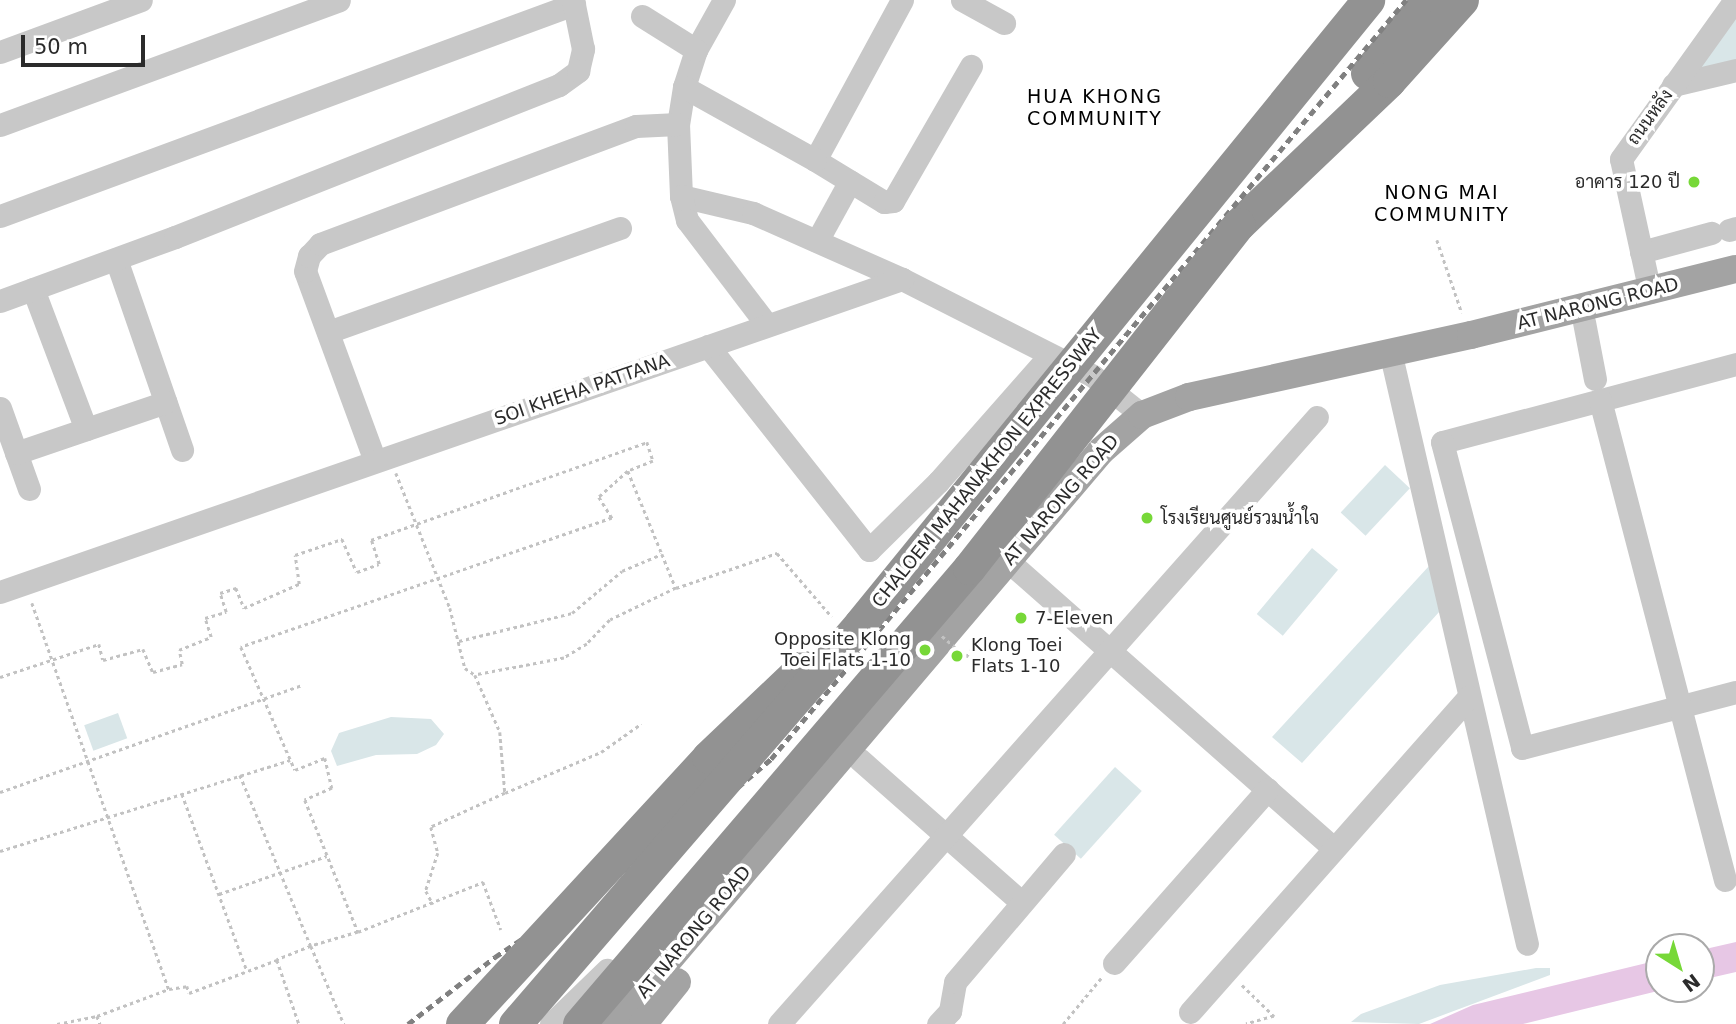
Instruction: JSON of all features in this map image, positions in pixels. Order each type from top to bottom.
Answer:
[{"type":"highway","name":"CHALOEM MAHANAKHON EXPRESSWAY","points":[[515,1024],[860,624],[1368,0]]},
{"type":"highway","points":[[579,1024],[969,568],[1239,224],[1428,0]]},
{"type":"highway","points":[[1239,224],[1389,81],[1462,0]]},
{"type":"highway","points":[[462,1024],[766,698],[860,624]]},
{"type":"main road","name":"AT NARONG ROAD","points":[[643,1024],[715,928],[853,754],[1101,451],[1147,419],[1189,397],[1471,335],[1736,269]]},
{"type":"main road","name":"AT NARONG ROAD","points":[[614,1024],[1147,419],[1216,399],[1584,322],[1736,282]]},
{"type":"street","points":[[0,52],[141,0]]},
{"type":"street","points":[[0,125],[339,0]]},
{"type":"street","points":[[724,0],[696,50],[684,86],[678,124],[681,196],[687,220],[767,325]]},
{"type":"street","points":[[815,160],[902,0]]},
{"type":"street","points":[[962,0],[1004,23]]},
{"type":"street","name":"ถนนหลัง","points":[[1650,292],[1621,159],[1735,0]]},
{"type":"street","points":[[0,215],[573,2],[583,49],[578,71],[559,85],[116,259],[0,301]]},
{"type":"street","points":[[642,16],[696,50]]},
{"type":"street","points":[[684,86],[884,202],[894,200],[971,66]]},
{"type":"street","points":[[1673,85],[1736,70]]},
{"type":"street","points":[[383,459],[328,332],[305,271],[309,256],[320,244],[636,126],[678,124]]},
{"type":"street","points":[[817,241],[850,181]]},
{"type":"street","points":[[681,196],[753,213],[902,279],[1093,376],[1147,419]]},
{"type":"street","points":[[328,332],[620,228]]},
{"type":"street","points":[[1641,252],[1725,230]]},
{"type":"street","points":[[116,259],[182,450]]},
{"type":"street","name":"SOI KHEHA PATTANA","points":[[0,592],[902,279]]},
{"type":"street","points":[[33,289],[86,429]]},
{"type":"street","points":[[1584,322],[1598,390],[1725,880]]},
{"type":"street","points":[[708,346],[869,550],[938,482],[1050,355]]},
{"type":"street","points":[[1393,364],[1527,944]]},
{"type":"street","points":[[1736,364],[1598,390],[1442,442],[1522,748],[1736,692]]},
{"type":"street","points":[[16,453],[166,402]]},
{"type":"street","points":[[0,408],[29,489]]},
{"type":"street","points":[[779,1024],[1317,417]]},
{"type":"street","points":[[1017,569],[1334,848]]},
{"type":"street","points":[[1190,1012],[1469,697]]},
{"type":"street","points":[[853,754],[1021,902]]},
{"type":"street","points":[[1114,963],[1268,789]]},
{"type":"street","points":[[938,1024],[950,1011],[955,982],[1064,854]]},
{"type":"street","points":[[551,1024],[612,965]]},
{"type":"path","points":[[1437,240],[1471,335]]},
{"type":"path","points":[[0,677],[99,644],[103,660],[143,649],[153,672],[182,664],[179,650],[211,637],[205,618],[226,612],[219,593],[236,588],[244,608],[299,584],[295,555],[342,538],[357,572],[379,564],[371,540],[647,442],[653,461],[628,471],[599,497],[612,518],[241,647],[295,770],[325,758],[332,788],[305,800],[358,932]]},
{"type":"path","points":[[383,459],[415,523],[450,608],[465,668],[475,675],[500,732],[505,793]]},
{"type":"path","points":[[628,471],[676,588]]},
{"type":"path","points":[[475,675],[564,658],[587,644],[610,620],[676,588],[777,553],[819,605]]},
{"type":"path","points":[[458,642],[572,612],[622,571],[662,554]]},
{"type":"path","points":[[25,583],[169,989]]},
{"type":"path","points":[[935,630],[966,657],[975,646]]},
{"type":"path","points":[[0,792],[302,685]]},
{"type":"path","points":[[433,904],[426,891],[438,853],[431,827],[601,752],[640,724]]},
{"type":"path","points":[[0,851],[290,760]]},
{"type":"path","points":[[240,775],[345,1024]]},
{"type":"path","points":[[182,794],[247,972]]},
{"type":"path","points":[[219,894],[327,856]]},
{"type":"path","points":[[57,1024],[97,1016],[169,989],[187,986],[189,993],[311,946],[433,904],[484,882],[501,930]]},
{"type":"path","points":[[277,960],[299,1024]]},
{"type":"path","points":[[1063,1024],[1114,963]]},
{"type":"path","points":[[1226,970],[1274,1016],[1247,1024]]},
{"type":"path","points":[[97,1016],[100,1024]]},
{"type":"shaded area","points":[[1736,8],[1736,66],[1701,69],[1699,62]]},
{"type":"shaded area","points":[[1385,465],[1410,488],[1366,536],[1341,513]]},
{"type":"shaded area","points":[[1312,548],[1338,570],[1283,636],[1257,614]]},
{"type":"shaded area","points":[[1429,566],[1440,611],[1302,763],[1272,737]]},
{"type":"shaded area","points":[[118,713],[127,738],[93,751],[84,725]]},
{"type":"shaded area","points":[[391,717],[431,719],[444,734],[436,745],[417,754],[376,755],[337,766],[331,751],[339,733]]},
{"type":"shaded area","points":[[1115,767],[1142,791],[1081,859],[1054,835]]},
{"type":"shaded area","points":[[1736,942],[1736,972],[1715,977],[1715,947]]},
{"type":"shaded area","points":[[1645,963],[1645,994],[1523,1024],[1430,1024],[1473,1005]]},
{"type":"shaded area","points":[[1536,968],[1550,968],[1550,975],[1419,1024],[1351,1022],[1361,1014],[1440,985]]},
{"type":"railway","points":[[408,1024],[495,957],[692,826],[771,759],[1406,0]]},
{"type":"place","name":"อาคาร 120 ปี","points":[[1694,182]]},
{"type":"place","name":"โรงเรียนศูนย์รวมน้ำใจ","points":[[1147,518]]},
{"type":"place","name":"7-Eleven","points":[[1021,618]]},
{"type":"place","name":"Opposite Klong Toei Flats 1-10","points":[[925,650]]},
{"type":"place","name":"Klong Toei Flats 1-10","points":[[957,656]]},
{"type":"district","name":"HUA KHONG COMMUNITY","points":[[1095,108]]},
{"type":"district","name":"NONG MAI COMMUNITY","points":[[1442,204]]}]
